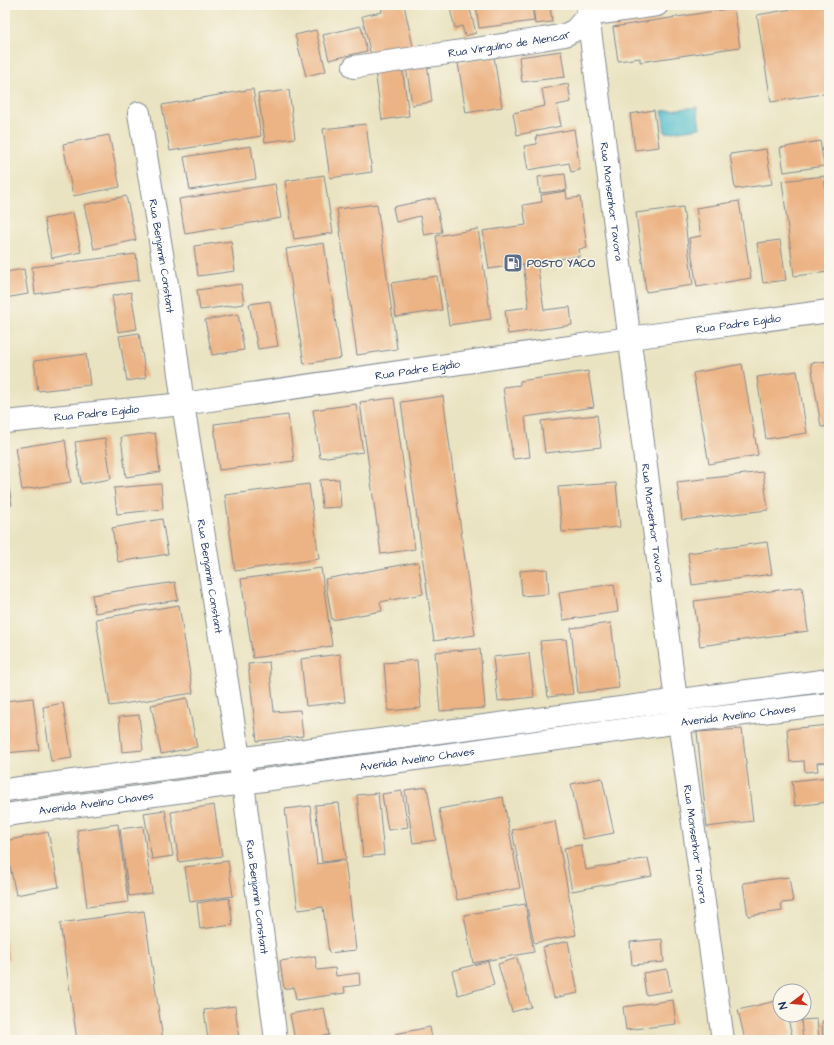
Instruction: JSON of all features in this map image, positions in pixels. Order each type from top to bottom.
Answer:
[{"type":"street","points":[[588,10],[657,5]]},
{"type":"street","name":"Rua Virgulino de Alencar","points":[[354,67],[565,35],[575,30],[588,10]]},
{"type":"street","name":"Rua Monsenhor Tavora","points":[[588,10],[676,700],[723,1040]]},
{"type":"street","name":"Rua Benjamin Constant","points":[[139,113],[167,284],[183,404],[243,783],[276,1040]]},
{"type":"street","name":"Rua Padre Egidio","points":[[5,422],[183,404],[630,338],[829,311]]},
{"type":"street","name":"Avenida Avelino Chaves","points":[[5,790],[829,680]]},
{"type":"street","name":"Avenida Avelino Chaves","points":[[5,814],[243,783],[680,722],[829,704]]},
{"type":"water","points":[[697,107],[700,128],[665,133],[662,111]]},
{"type":"building","points":[[381,5],[404,5],[414,51],[372,60],[362,16],[382,12]]},
{"type":"building","points":[[449,5],[469,5],[476,33],[465,36],[462,26],[455,28]]},
{"type":"building","points":[[476,5],[532,5],[534,21],[479,28]]},
{"type":"building","points":[[533,5],[550,5],[552,22],[535,24]]},
{"type":"building","points":[[815,5],[829,5],[829,93],[771,102],[757,15]]},
{"type":"building","points":[[734,8],[740,47],[640,62],[640,58],[618,61],[613,27]]},
{"type":"building","points":[[361,26],[367,51],[329,60],[323,35]]},
{"type":"building","points":[[316,30],[326,71],[306,76],[295,35]]},
{"type":"building","points":[[561,51],[565,77],[522,82],[519,57]]},
{"type":"building","points":[[494,57],[502,107],[466,113],[458,63]]},
{"type":"building","points":[[427,63],[432,102],[412,105],[406,66]]},
{"type":"building","points":[[402,67],[409,116],[382,120],[375,71]]},
{"type":"building","points":[[568,84],[571,102],[557,105],[561,126],[517,135],[513,113],[545,106],[542,89]]},
{"type":"building","points":[[253,89],[261,136],[170,151],[162,105]]},
{"type":"building","points":[[289,90],[295,138],[265,142],[258,94]]},
{"type":"building","points":[[654,110],[659,147],[635,150],[630,114]]},
{"type":"building","points":[[366,124],[372,172],[330,178],[323,129]]},
{"type":"building","points":[[574,129],[580,170],[571,172],[569,163],[528,170],[524,146],[537,144],[536,136]]},
{"type":"building","points":[[109,135],[120,187],[73,196],[63,144]]},
{"type":"building","points":[[820,141],[824,166],[784,172],[780,148]]},
{"type":"building","points":[[251,146],[256,179],[190,190],[184,157]]},
{"type":"building","points":[[829,147],[829,166],[828,166],[825,148]]},
{"type":"building","points":[[766,149],[772,184],[735,189],[730,154]]},
{"type":"building","points":[[565,174],[567,190],[540,193],[538,177]]},
{"type":"building","points":[[324,175],[333,233],[294,239],[285,181]]},
{"type":"building","points":[[824,176],[829,219],[829,272],[794,276],[782,181]]},
{"type":"building","points":[[275,184],[281,218],[185,234],[179,199]]},
{"type":"building","name":"POSTO YACO","points":[[566,191],[567,199],[580,197],[587,248],[579,249],[580,256],[537,262],[544,310],[570,307],[572,325],[508,334],[505,310],[529,307],[523,264],[489,269],[483,231],[526,225],[523,205],[542,202],[541,195]]},
{"type":"building","points":[[126,196],[136,240],[94,249],[84,205]]},
{"type":"building","points":[[435,198],[442,232],[424,235],[420,216],[396,222],[393,207]]},
{"type":"building","points":[[739,201],[751,278],[697,287],[689,238],[701,236],[696,208]]},
{"type":"building","points":[[377,204],[397,349],[357,355],[337,209]]},
{"type":"building","points":[[683,207],[693,285],[646,292],[636,213]]},
{"type":"building","points":[[73,213],[81,252],[52,258],[44,219]]},
{"type":"building","points":[[478,229],[491,319],[449,325],[436,236]]},
{"type":"building","points":[[780,240],[786,280],[763,283],[757,243]]},
{"type":"building","points":[[231,241],[235,271],[198,276],[194,246]]},
{"type":"building","points":[[324,243],[341,358],[304,364],[286,249]]},
{"type":"building","points":[[136,254],[139,280],[35,294],[32,267]]},
{"type":"building","points":[[24,269],[28,294],[5,298],[5,272]]},
{"type":"building","points":[[437,276],[442,310],[396,317],[391,283]]},
{"type":"building","points":[[241,284],[244,304],[200,310],[197,290]]},
{"type":"building","points":[[131,292],[137,329],[118,332],[112,296]]},
{"type":"building","points":[[270,301],[278,346],[258,349],[249,304]]},
{"type":"building","points":[[238,314],[244,350],[212,355],[205,320]]},
{"type":"building","points":[[139,333],[146,378],[127,381],[119,336]]},
{"type":"building","points":[[86,354],[90,385],[38,391],[34,361]]},
{"type":"building","points":[[829,361],[829,426],[821,427],[811,363]]},
{"type":"building","points":[[742,364],[758,455],[709,464],[693,373]]},
{"type":"building","points":[[588,371],[594,407],[525,417],[530,457],[513,459],[503,387],[520,385],[520,381]]},
{"type":"building","points":[[797,371],[807,433],[766,439],[757,377]]},
{"type":"building","points":[[443,396],[475,635],[434,641],[401,402]]},
{"type":"building","points":[[394,398],[415,549],[381,554],[360,402]]},
{"type":"building","points":[[356,404],[363,452],[320,458],[313,410]]},
{"type":"building","points":[[288,415],[294,461],[219,470],[214,424]]},
{"type":"building","points":[[597,415],[601,447],[545,453],[541,421]]},
{"type":"building","points":[[155,433],[160,472],[126,477],[121,437]]},
{"type":"building","points":[[105,438],[111,479],[81,484],[75,442]]},
{"type":"building","points":[[65,440],[71,482],[22,490],[15,448]]},
{"type":"building","points":[[5,465],[12,505],[5,507]]},
{"type":"building","points":[[763,472],[768,510],[682,520],[677,482]]},
{"type":"building","points":[[339,479],[341,507],[322,508],[320,480]]},
{"type":"building","points":[[616,483],[620,527],[562,532],[558,487]]},
{"type":"building","points":[[161,484],[163,509],[117,514],[114,488]]},
{"type":"building","points":[[309,484],[319,559],[235,571],[225,495]]},
{"type":"building","points":[[162,519],[168,554],[118,562],[112,528]]},
{"type":"building","points":[[767,542],[772,574],[692,585],[688,553]]},
{"type":"building","points":[[418,562],[423,594],[380,602],[382,611],[332,620],[325,579]]},
{"type":"building","points":[[321,568],[332,646],[253,658],[241,579]]},
{"type":"building","points":[[547,569],[549,594],[522,596],[520,571]]},
{"type":"building","points":[[175,582],[178,600],[95,613],[92,595]]},
{"type":"building","points":[[614,584],[618,612],[563,620],[559,592]]},
{"type":"building","points":[[802,587],[808,631],[700,646],[694,601]]},
{"type":"building","points":[[179,605],[193,693],[110,706],[96,619]]},
{"type":"building","points":[[611,623],[619,688],[578,693],[571,628]]},
{"type":"building","points":[[566,639],[573,694],[548,697],[540,641]]},
{"type":"building","points":[[480,649],[485,708],[440,711],[435,652]]},
{"type":"building","points":[[529,653],[534,697],[498,701],[493,657]]},
{"type":"building","points":[[340,654],[345,702],[306,706],[301,659]]},
{"type":"building","points":[[417,660],[421,708],[388,711],[384,663]]},
{"type":"building","points":[[269,662],[274,712],[300,710],[303,736],[257,741],[248,664]]},
{"type":"building","points":[[33,698],[39,750],[5,753],[5,701]]},
{"type":"building","points":[[187,698],[197,747],[161,754],[151,705]]},
{"type":"building","points":[[63,703],[72,758],[51,761],[43,707]]},
{"type":"building","points":[[139,715],[143,750],[122,752],[119,717]]},
{"type":"building","points":[[829,725],[829,762],[817,763],[818,771],[805,772],[804,761],[790,762],[787,729]]},
{"type":"building","points":[[742,729],[753,821],[707,827],[697,732]]},
{"type":"building","points":[[829,777],[829,802],[795,806],[792,781]]},
{"type":"building","points":[[602,778],[614,833],[583,839],[571,784]]},
{"type":"building","points":[[427,787],[436,840],[413,843],[405,790]]},
{"type":"building","points":[[402,791],[408,827],[388,830],[382,794]]},
{"type":"building","points":[[378,793],[384,855],[363,857],[357,795]]},
{"type":"building","points":[[503,797],[520,888],[457,900],[439,809]]},
{"type":"building","points":[[339,803],[346,859],[322,862],[315,805]]},
{"type":"building","points":[[214,805],[222,856],[179,862],[171,812]]},
{"type":"building","points":[[310,806],[317,864],[345,860],[356,950],[329,953],[323,907],[298,910],[285,809]]},
{"type":"building","points":[[165,810],[173,856],[152,859],[144,813]]},
{"type":"building","points":[[555,821],[576,935],[534,943],[512,830]]},
{"type":"building","points":[[118,824],[128,902],[87,907],[77,830]]},
{"type":"building","points":[[143,826],[152,893],[129,896],[120,829]]},
{"type":"building","points":[[48,832],[59,887],[16,895],[5,841]]},
{"type":"building","points":[[581,845],[586,870],[648,858],[652,876],[572,891],[564,848]]},
{"type":"building","points":[[228,861],[233,896],[190,902],[185,867]]},
{"type":"building","points":[[789,877],[793,902],[781,903],[782,911],[748,916],[743,883]]},
{"type":"building","points":[[229,898],[233,925],[200,929],[197,903]]},
{"type":"building","points":[[525,904],[534,952],[473,963],[464,915]]},
{"type":"building","points":[[144,911],[163,1040],[77,1040],[60,923]]},
{"type":"building","points":[[5,938],[9,959],[5,960]]},
{"type":"building","points":[[662,939],[664,962],[632,965],[630,942]]},
{"type":"building","points":[[568,941],[578,993],[554,998],[543,947]]},
{"type":"building","points":[[315,956],[317,970],[335,968],[336,976],[359,973],[360,985],[344,987],[345,993],[296,1000],[294,987],[284,989],[280,961]]},
{"type":"building","points":[[517,958],[531,1007],[512,1012],[498,964]]},
{"type":"building","points":[[488,961],[494,985],[458,995],[452,971]]},
{"type":"building","points":[[667,969],[671,991],[646,995],[643,973]]},
{"type":"building","points":[[673,1000],[676,1024],[626,1030],[623,1007]]},
{"type":"building","points":[[772,1002],[772,1023],[789,1023],[792,1035],[772,1040],[745,1040],[738,1010]]},
{"type":"building","points":[[235,1006],[239,1040],[208,1040],[204,1010]]},
{"type":"building","points":[[324,1008],[329,1035],[295,1040],[290,1014]]},
{"type":"building","points":[[812,1019],[817,1019],[819,1040],[803,1040],[801,1023],[812,1023]]},
{"type":"building","points":[[829,1020],[829,1040],[823,1040],[822,1021]]},
{"type":"building","points":[[430,1027],[432,1040],[396,1040],[395,1034]]},
{"type":"place","name":"POSTO YACO","points":[[513,263]]}]
